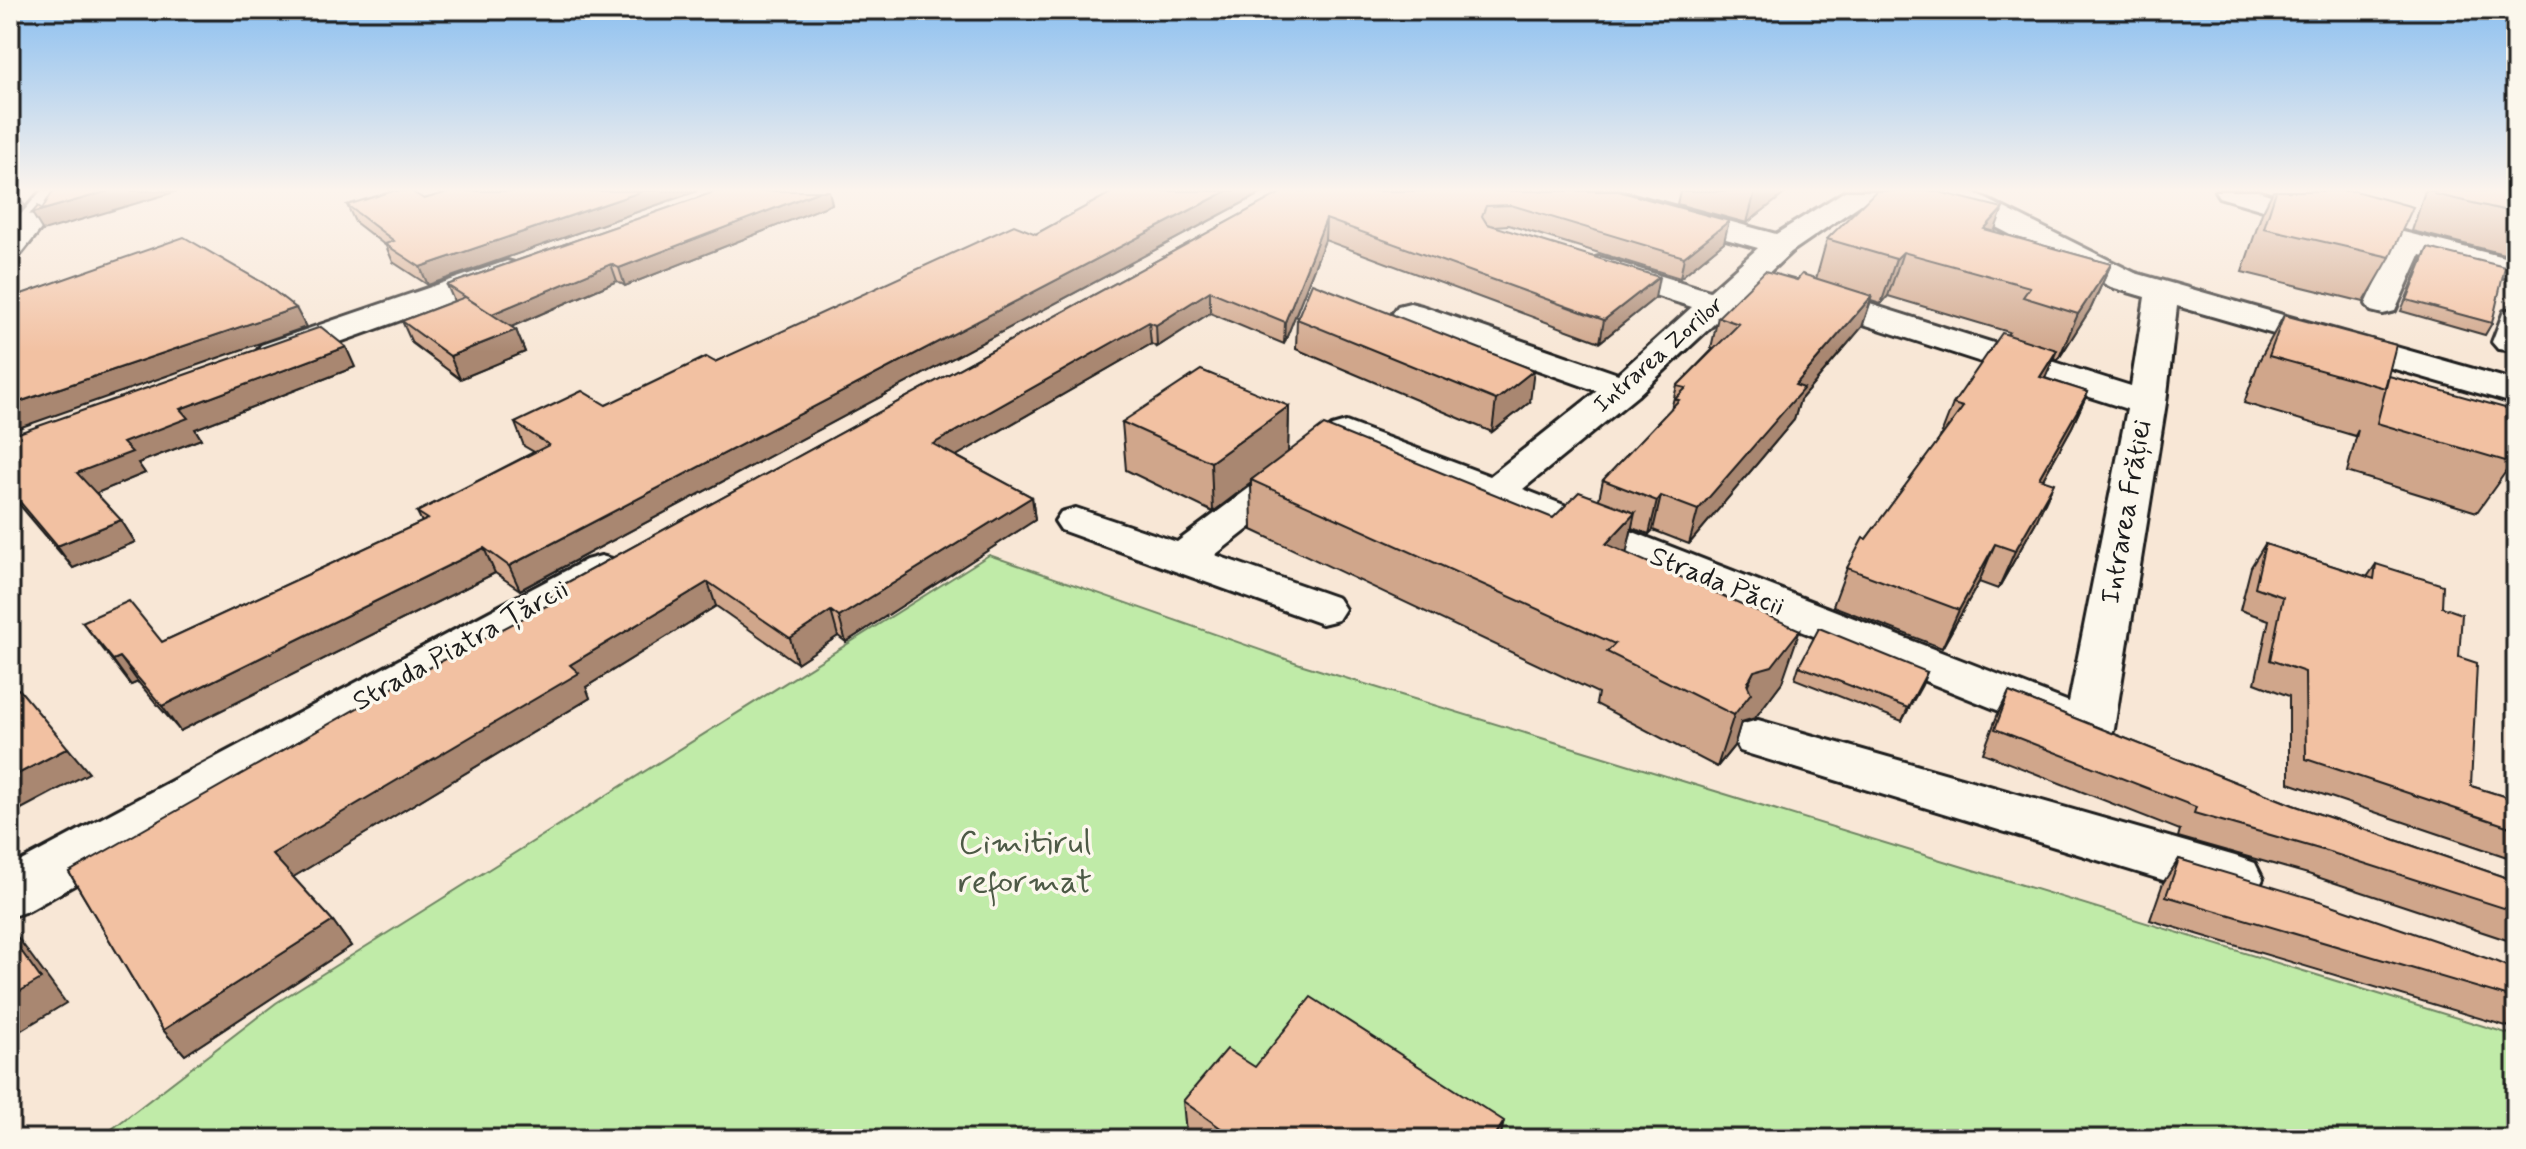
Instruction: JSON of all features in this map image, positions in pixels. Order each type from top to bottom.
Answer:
[{"type":"street","name":"Intrarea Zorilor","points":[[1493,494],[1624,388],[1780,245]]},
{"type":"street","points":[[2053,245],[2123,280],[2162,294],[2516,393]]},
{"type":"street","points":[[2383,304],[2409,245]]},
{"type":"street","points":[[2412,245],[2516,270]]},
{"type":"street","points":[[1570,258],[1716,304]]},
{"type":"street","points":[[251,362],[536,260]]},
{"type":"street","points":[[1747,276],[2147,403]]},
{"type":"street","name":"Intrarea Frăției","points":[[2111,738],[2147,403],[2162,294]]},
{"type":"street","points":[[1410,313],[1624,388]]},
{"type":"street","name":"Strada Păcii","points":[[1182,559],[1346,434],[2111,738]]},
{"type":"street","points":[[1076,521],[1322,609]]},
{"type":"street","name":"Strada Piatra Țărcii","points":[[10,894],[637,550]]},
{"type":"street","points":[[1758,738],[2276,891]]},
{"type":"green space","name":"Cimitirul reformat","points":[[989,555],[1303,665],[2516,1036],[2516,1139],[99,1139],[276,1003]]},
{"type":"building","points":[[162,245],[197,245],[265,284],[296,308],[10,405],[10,298]]},
{"type":"building","points":[[386,245],[486,245],[420,267]]},
{"type":"building","points":[[563,245],[680,245],[619,268],[611,264],[492,314],[447,285]]},
{"type":"building","points":[[971,245],[1124,245],[509,566],[484,548],[162,706],[120,657],[113,660],[82,622],[129,601],[162,642],[428,519],[417,512],[549,445],[515,423],[582,391],[606,405],[706,357],[715,362]]},
{"type":"building","points":[[1186,245],[1316,245],[1285,322],[1210,291],[1156,325],[1149,322],[933,444],[1032,497],[839,617],[831,611],[790,638],[708,582],[570,665],[579,673],[272,854],[333,921],[163,1030],[69,872],[419,673],[558,600],[548,593]]},
{"type":"building","points":[[1397,245],[1554,245],[1659,277],[1604,320]]},
{"type":"building","points":[[1643,245],[1699,245],[1684,257]]},
{"type":"building","points":[[1846,245],[2041,245],[2111,264],[2078,314],[2023,297],[2030,287],[1903,252],[1896,259]]},
{"type":"building","points":[[2336,245],[2396,245],[2390,257]]},
{"type":"building","points":[[2428,248],[2505,267],[2492,323],[2407,300]]},
{"type":"building","points":[[1765,271],[1797,280],[1802,274],[1872,296],[1795,385],[1804,388],[1698,510],[1661,496],[1657,501],[1603,480],[1679,400],[1675,399],[1686,388],[1677,386],[1739,324],[1718,317]]},
{"type":"building","points":[[1312,283],[1534,370],[1496,400],[1297,319]]},
{"type":"building","points":[[465,297],[516,330],[450,356],[402,321]]},
{"type":"building","points":[[2284,315],[2396,345],[2385,388],[2269,356]]},
{"type":"building","points":[[321,327],[346,347],[180,409],[188,418],[123,443],[132,452],[77,473],[121,520],[57,546],[10,490],[10,436]]},
{"type":"building","points":[[2002,333],[2057,350],[2040,377],[2088,392],[2039,478],[2054,483],[2015,551],[1995,544],[1959,610],[1847,568],[1863,538],[1866,539],[1963,407],[1953,404]]},
{"type":"building","points":[[1201,370],[1289,406],[1211,462],[1122,422]]},
{"type":"building","points":[[2389,376],[2516,411],[2512,463],[2377,423]]},
{"type":"building","points":[[1324,425],[1553,518],[1579,492],[1635,513],[1606,544],[1800,630],[1772,666],[1754,671],[1747,684],[1751,693],[1734,715],[1607,652],[1615,644],[1251,480]]},
{"type":"building","points":[[2265,544],[2374,579],[2376,564],[2443,585],[2442,607],[2462,614],[2459,657],[2477,663],[2471,786],[2516,800],[2516,829],[2306,759],[2305,672],[2270,660],[2283,597],[2255,587]]},
{"type":"building","points":[[1819,628],[1927,672],[1908,708],[1799,666]]},
{"type":"building","points":[[19,689],[68,748],[10,778],[10,693]]},
{"type":"building","points":[[2009,692],[2293,805],[2516,881],[2516,912],[2326,851],[2194,813],[2196,807],[1995,729]]},
{"type":"building","points":[[2179,859],[2323,902],[2492,960],[2516,970],[2516,999],[2166,896]]},
{"type":"building","points":[[10,935],[41,979],[10,997]]},
{"type":"building","points":[[1311,997],[1504,1121],[1493,1139],[1236,1139],[1183,1101],[1227,1049],[1255,1067]]}]
